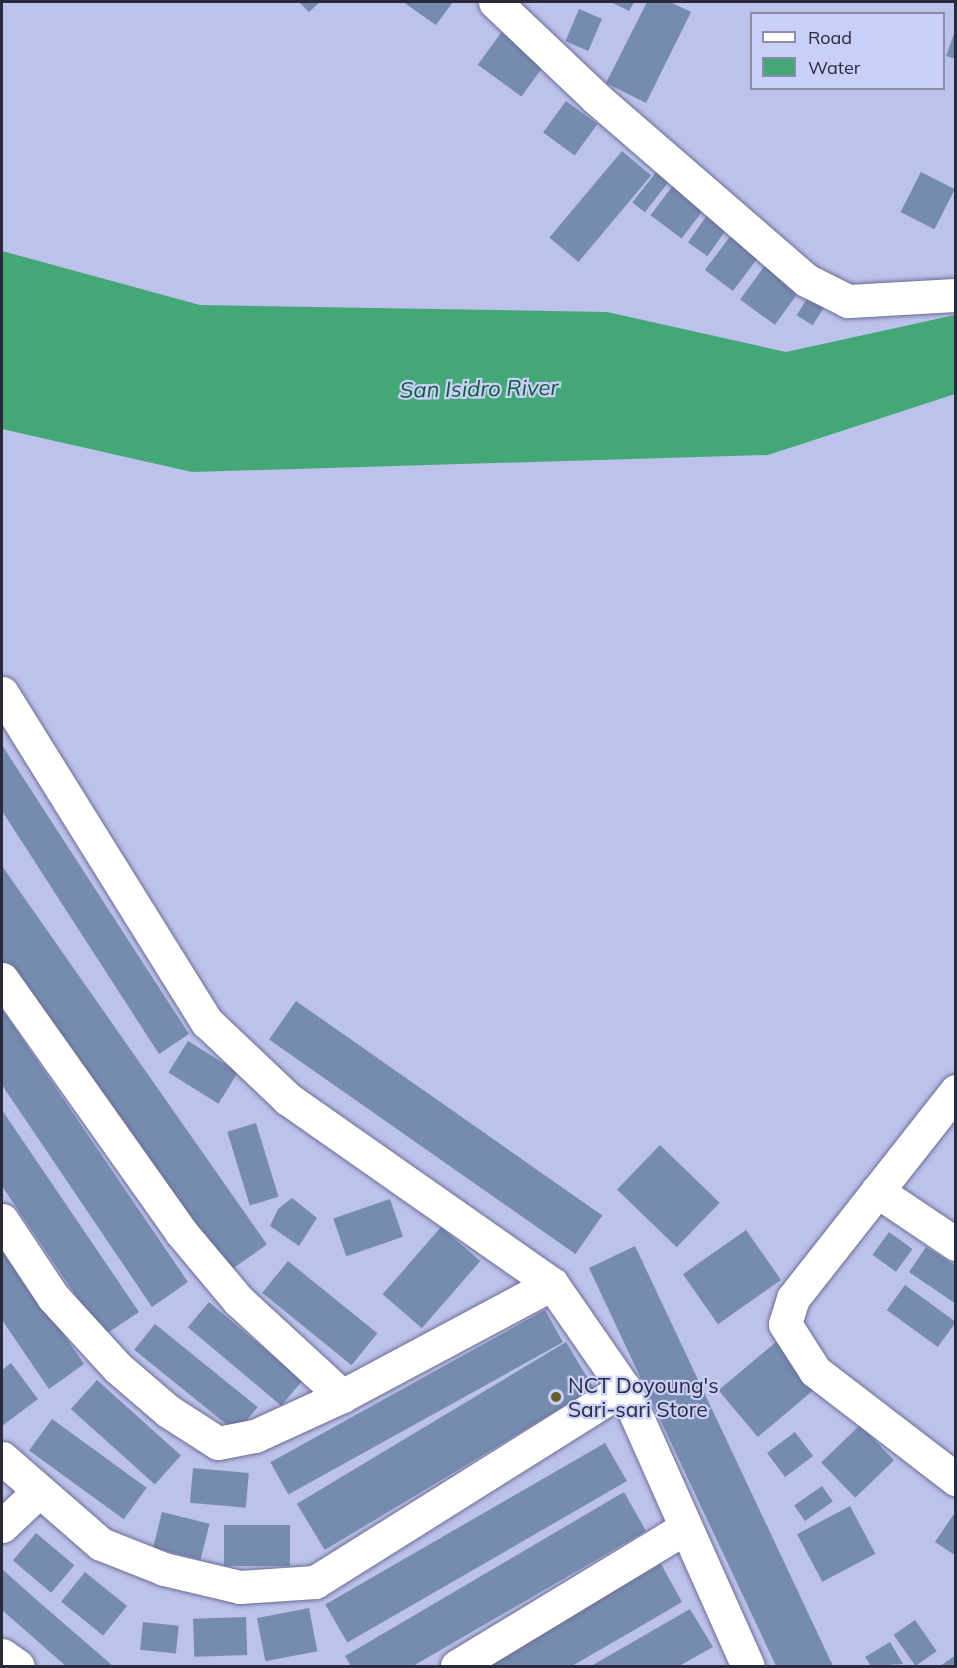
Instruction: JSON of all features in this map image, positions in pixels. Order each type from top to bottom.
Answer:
[{"type":"street","points":[[495,2],[596,98],[815,285],[848,301],[956,295]]},
{"type":"street","points":[[2,693],[207,1022],[288,1099],[552,1284],[624,1388],[685,1528],[740,1664]]},
{"type":"street","points":[[2,979],[181,1232],[238,1300],[342,1396]]},
{"type":"street","points":[[956,1091],[793,1298],[785,1324],[815,1371],[956,1479]]},
{"type":"street","points":[[877,1191],[956,1244]]},
{"type":"street","points":[[2,1220],[52,1297],[118,1368],[168,1411],[218,1443],[255,1436],[342,1396],[552,1284]]},
{"type":"street","points":[[2,1458],[37,1493],[101,1545],[164,1569],[240,1587],[315,1582],[624,1388]]},
{"type":"street","points":[[2,1526],[37,1493]]},
{"type":"street","points":[[457,1666],[685,1528]]},
{"type":"street","points":[[2,1655],[18,1666]]},
{"type":"water","name":"San Isidro River","points":[[2,251],[200,305],[607,312],[786,352],[955,315],[955,394],[768,455],[192,472],[2,429]]},
{"type":"building","points":[[299,2],[320,2],[309,12]]},
{"type":"building","points":[[403,2],[453,2],[436,25]]},
{"type":"building","points":[[611,2],[634,2],[629,11]]},
{"type":"building","points":[[647,2],[670,2],[691,12],[646,103],[606,83]]},
{"type":"building","points":[[579,9],[602,19],[588,51],[565,41]]},
{"type":"building","points":[[503,30],[547,62],[521,97],[478,65]]},
{"type":"building","points":[[956,31],[956,59],[946,56]]},
{"type":"building","points":[[566,101],[598,124],[575,155],[543,133]]},
{"type":"building","points":[[622,151],[651,175],[578,262],[549,238]]},
{"type":"building","points":[[660,167],[673,177],[645,212],[632,202]]},
{"type":"building","points":[[921,172],[955,189],[934,229],[901,212]]},
{"type":"building","points":[[677,180],[708,203],[682,239],[651,215]]},
{"type":"building","points":[[712,208],[732,222],[708,256],[688,242]]},
{"type":"building","points":[[735,230],[763,251],[733,291],[705,270]]},
{"type":"building","points":[[766,264],[801,289],[775,325],[740,300]]},
{"type":"building","points":[[813,289],[829,299],[813,325],[797,315]]},
{"type":"building","points":[[2,745],[189,1034],[159,1054],[2,811]]},
{"type":"building","points":[[2,866],[267,1244],[210,1284],[2,986]]},
{"type":"building","points":[[296,1001],[602,1216],[575,1254],[269,1040]]},
{"type":"building","points":[[2,1009],[188,1282],[152,1307],[2,1085]]},
{"type":"building","points":[[188,1041],[238,1072],[218,1104],[168,1072]]},
{"type":"building","points":[[2,1110],[139,1312],[103,1336],[2,1186]]},
{"type":"building","points":[[256,1123],[279,1197],[250,1205],[227,1132]]},
{"type":"building","points":[[660,1145],[720,1203],[677,1247],[617,1190]]},
{"type":"building","points":[[292,1198],[317,1218],[299,1246],[270,1226],[278,1209]]},
{"type":"building","points":[[390,1199],[403,1237],[346,1256],[333,1219]]},
{"type":"building","points":[[441,1227],[480,1261],[422,1328],[383,1294]]},
{"type":"building","points":[[746,1230],[781,1280],[718,1324],[683,1274]]},
{"type":"building","points":[[889,1232],[912,1249],[896,1272],[873,1255]]},
{"type":"building","points":[[2,1244],[84,1364],[49,1389],[2,1320]]},
{"type":"building","points":[[635,1246],[833,1666],[776,1666],[589,1268]]},
{"type":"building","points":[[926,1247],[956,1266],[956,1304],[909,1272]]},
{"type":"building","points":[[288,1261],[377,1333],[352,1365],[262,1293]]},
{"type":"building","points":[[905,1285],[956,1322],[938,1347],[887,1310]]},
{"type":"building","points":[[209,1302],[302,1380],[281,1406],[188,1327]]},
{"type":"building","points":[[545,1310],[563,1342],[288,1495],[270,1462]]},
{"type":"building","points":[[155,1324],[258,1407],[237,1433],[134,1350]]},
{"type":"building","points":[[566,1342],[594,1388],[325,1550],[297,1504]]},
{"type":"building","points":[[776,1342],[815,1389],[758,1437],[719,1390]]},
{"type":"building","points":[[11,1363],[38,1399],[2,1426],[2,1370]]},
{"type":"building","points":[[97,1380],[181,1456],[155,1485],[71,1409]]},
{"type":"building","points":[[52,1419],[147,1488],[124,1519],[29,1451]]},
{"type":"building","points":[[860,1425],[894,1460],[855,1498],[821,1463]]},
{"type":"building","points":[[795,1432],[813,1456],[785,1477],[767,1453]]},
{"type":"building","points":[[605,1443],[627,1481],[347,1643],[325,1604]]},
{"type":"building","points":[[193,1468],[249,1473],[246,1508],[190,1503]]},
{"type":"building","points":[[822,1486],[833,1502],[805,1521],[794,1506]]},
{"type":"building","points":[[624,1492],[646,1531],[413,1666],[351,1666],[345,1656]]},
{"type":"building","points":[[850,1506],[875,1554],[822,1582],[797,1534]]},
{"type":"building","points":[[956,1511],[956,1556],[935,1542]]},
{"type":"building","points":[[162,1512],[210,1524],[201,1560],[153,1548]]},
{"type":"building","points":[[224,1525],[290,1525],[290,1566],[224,1566]]},
{"type":"building","points":[[36,1533],[74,1565],[51,1593],[13,1561]]},
{"type":"building","points":[[661,1564],[682,1602],[636,1629],[572,1666],[485,1666]]},
{"type":"building","points":[[2,1569],[113,1666],[66,1666],[60,1661],[2,1610]]},
{"type":"building","points":[[85,1572],[127,1606],[103,1636],[61,1602]]},
{"type":"building","points":[[309,1608],[317,1651],[265,1661],[257,1618]]},
{"type":"building","points":[[690,1609],[713,1647],[679,1666],[591,1666]]},
{"type":"building","points":[[246,1617],[247,1655],[194,1657],[193,1619]]},
{"type":"building","points":[[915,1620],[937,1651],[915,1666],[894,1635]]},
{"type":"building","points":[[143,1622],[179,1626],[176,1654],[140,1650]]},
{"type":"building","points":[[890,1642],[903,1664],[871,1666],[865,1657]]},
{"type":"building","points":[[956,1655],[956,1666],[940,1666]]},
{"type":"place","name":"NCT Doyoung's Sari-sari Store","points":[[556,1397]]}]
